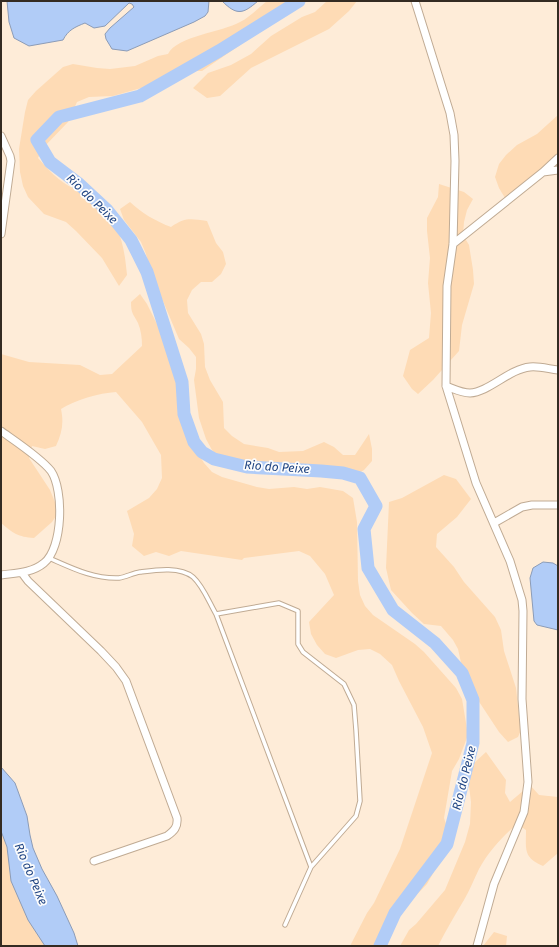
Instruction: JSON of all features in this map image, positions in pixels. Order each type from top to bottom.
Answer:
[{"type":"street","points":[[415,1],[450,113],[454,135],[455,161],[453,244],[447,286],[446,386],[476,483],[510,561],[522,600],[523,610],[522,699],[528,782],[524,812],[494,884],[477,946]]},
{"type":"street","points":[[1,136],[11,161],[1,234]]},
{"type":"street","points":[[453,244],[543,172],[558,158]]},
{"type":"street","points":[[543,172],[558,170]]},
{"type":"street","points":[[446,386],[470,393],[484,388],[514,372],[530,367],[558,370]]},
{"type":"street","points":[[1,431],[31,453],[50,470],[57,483],[60,495],[59,527],[52,554],[45,562],[35,568],[22,573],[1,575]]},
{"type":"street","points":[[494,523],[522,507],[558,504]]},
{"type":"street","points":[[22,573],[28,581],[100,651],[116,668],[126,682],[177,818],[176,828],[167,836],[94,861]]},
{"type":"lane","points":[[49,558],[86,574],[106,577],[121,578],[138,572],[159,570],[180,571],[193,577],[216,614],[311,867]]},
{"type":"lane","points":[[216,614],[279,603],[298,610],[298,644],[303,652],[344,684],[354,705],[360,801],[356,816],[311,867],[285,925]]},
{"type":"shaded area","points":[[267,1],[303,1],[202,71],[186,71],[171,82],[159,83],[113,96],[89,97],[77,102],[68,122],[43,148],[38,158],[50,171],[58,179],[75,189],[86,191],[92,195],[113,221],[123,246],[127,275],[119,286],[102,258],[76,231],[66,222],[44,214],[28,197],[23,186],[20,172],[19,149],[28,100],[63,67],[73,64],[110,69],[135,66],[158,56],[168,54],[173,48],[190,39],[232,26],[251,15]]},
{"type":"shaded area","points":[[327,1],[357,1],[349,11],[329,29],[251,68],[220,96],[207,98],[193,88],[208,73],[231,65],[251,54],[271,36],[302,17],[315,12]]},
{"type":"shaded area","points":[[558,115],[558,157],[505,198],[495,177],[499,164],[517,145],[537,134]]},
{"type":"shaded area","points":[[439,184],[464,192],[473,199],[467,210],[463,235],[469,245],[474,284],[462,325],[459,351],[418,394],[412,389],[403,376],[410,350],[429,338],[431,313],[428,283],[430,258],[427,218],[438,197]]},
{"type":"shaded area","points":[[130,202],[139,210],[171,227],[184,220],[207,221],[216,243],[223,252],[226,264],[221,274],[212,282],[201,282],[192,290],[187,300],[188,313],[201,334],[204,344],[205,367],[210,380],[223,402],[224,428],[232,436],[244,444],[268,448],[279,452],[303,451],[324,442],[334,447],[343,455],[355,455],[369,434],[372,449],[372,461],[364,470],[354,476],[330,474],[296,475],[231,465],[220,459],[212,450],[206,439],[199,418],[194,380],[196,357],[179,339],[149,268],[146,254],[141,242],[124,220],[120,209]]},
{"type":"shaded area","points":[[140,294],[147,304],[163,336],[172,360],[185,433],[204,463],[212,472],[222,477],[257,487],[269,489],[294,487],[307,489],[320,487],[343,491],[353,498],[357,522],[358,581],[360,595],[365,606],[373,615],[424,652],[456,688],[462,699],[468,735],[459,759],[452,771],[444,818],[448,830],[449,841],[444,854],[427,884],[402,910],[395,920],[383,946],[350,946],[367,913],[374,903],[400,849],[432,753],[423,727],[392,665],[380,654],[370,649],[358,650],[336,658],[325,654],[317,645],[311,634],[309,622],[334,595],[325,574],[310,556],[299,551],[244,558],[242,560],[181,551],[169,556],[156,552],[144,556],[132,546],[134,534],[127,511],[149,498],[157,489],[162,478],[161,455],[142,422],[116,392],[87,398],[61,409],[62,428],[56,446],[45,449],[32,446],[29,458],[50,490],[59,512],[52,522],[34,538],[16,534],[1,523],[1,354],[29,362],[80,365],[100,375],[112,374],[142,346],[140,328],[131,309],[131,302]]},
{"type":"shaded area","points":[[444,475],[456,479],[471,499],[457,517],[437,534],[436,547],[495,617],[501,630],[504,651],[516,688],[519,715],[523,726],[518,737],[508,742],[499,732],[472,691],[462,667],[458,649],[453,640],[441,626],[424,624],[391,590],[386,568],[389,502],[402,498]]},
{"type":"shaded area","points":[[486,752],[506,780],[505,793],[510,802],[530,785],[539,795],[558,797],[558,853],[543,866],[537,863],[529,856],[527,852],[526,830],[517,824],[496,845],[483,862],[438,946],[400,946],[409,930],[445,890],[465,842],[470,824],[471,802],[468,778],[473,764]]},
{"type":"shaded area","points":[[1,812],[51,946],[1,946]]},
{"type":"shaded area","points":[[494,932],[507,936],[506,946],[483,946]]},
{"type":"water","points":[[7,1],[209,1],[208,12],[205,16],[127,51],[112,49],[106,39],[105,34],[134,7],[132,4],[129,3],[105,26],[94,28],[85,23],[72,29],[63,40],[29,46],[14,38],[9,22]]},
{"type":"water","points":[[222,1],[258,1],[248,9],[240,12],[227,6]]},
{"type":"water","points":[[543,562],[553,563],[558,566],[558,630],[537,625],[534,621],[530,578],[533,568]]},
{"type":"water","points":[[1,767],[15,783],[27,816],[33,848],[74,933],[78,946],[45,946],[28,920],[11,881],[7,847],[1,831]]},
{"type":"waterway","name":"Rio do Peixe","points":[[299,1],[219,51],[140,96],[59,117],[37,140],[50,162],[79,184],[107,210],[131,240],[147,272],[182,382],[184,414],[194,442],[202,452],[214,459],[247,467],[343,473],[360,478],[376,506],[364,529],[368,568],[393,610],[435,643],[462,673],[473,700],[473,743],[447,844],[395,913],[380,946]]}]
